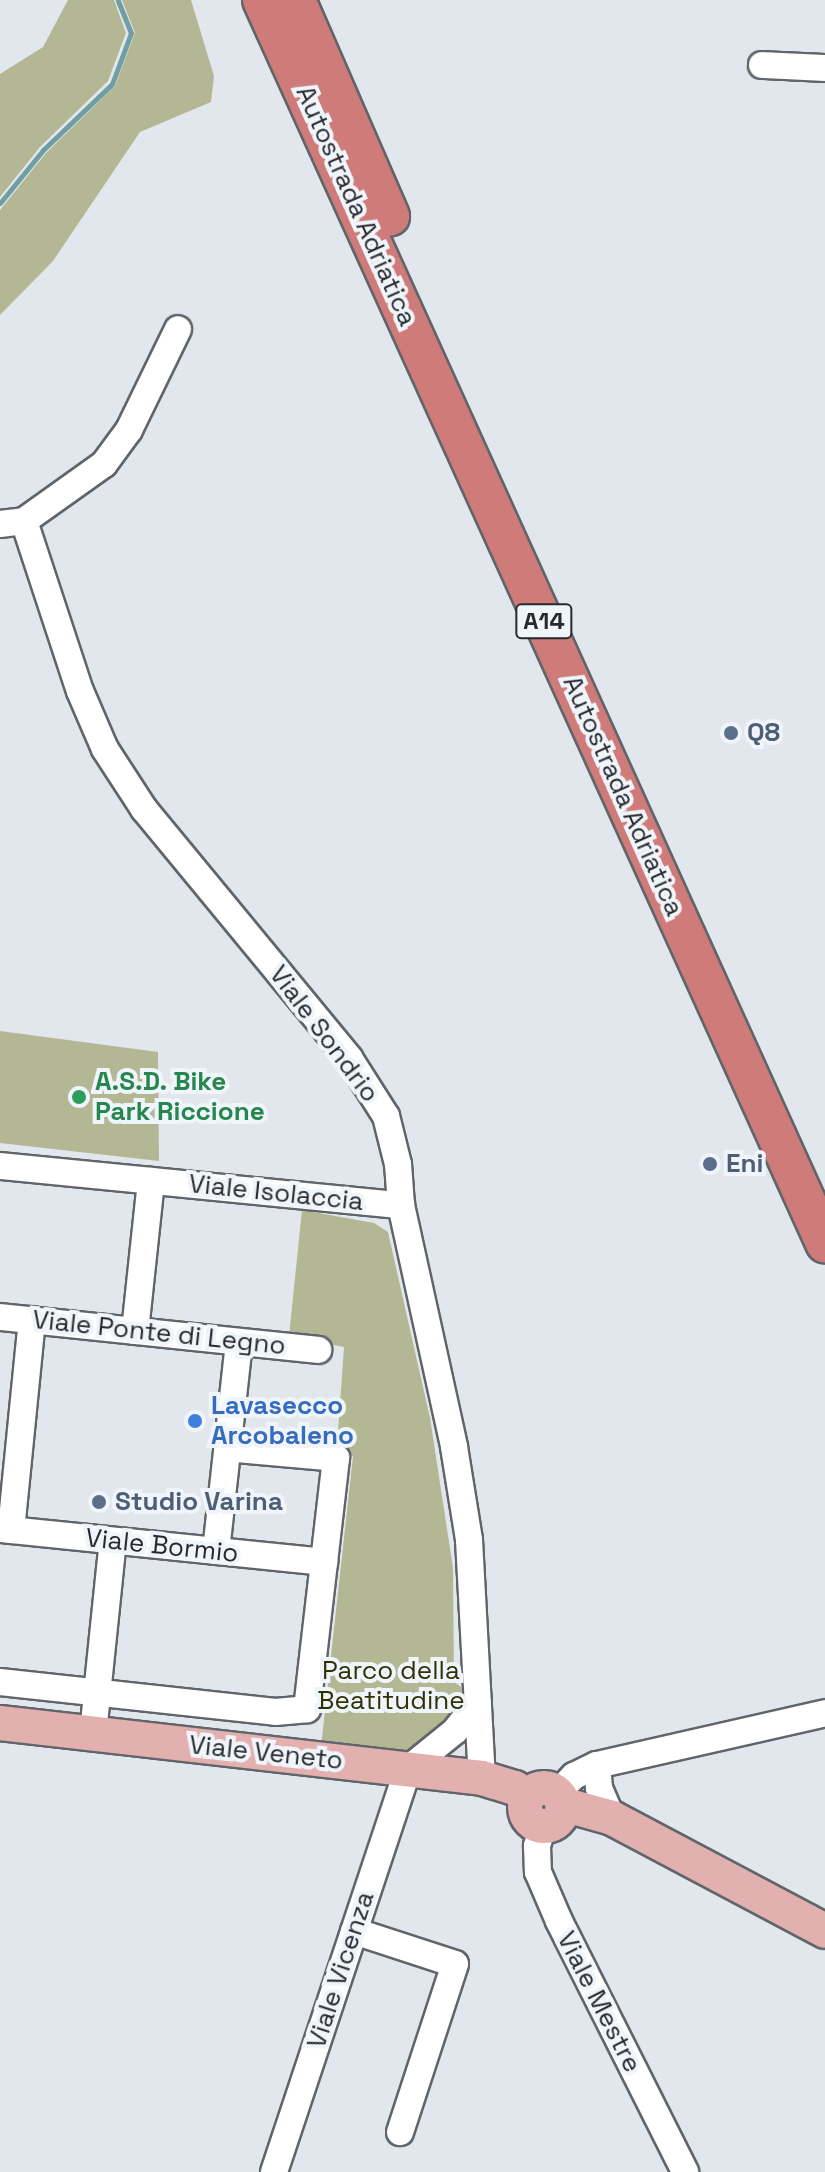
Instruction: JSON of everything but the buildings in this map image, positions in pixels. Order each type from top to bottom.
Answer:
[{"type":"highway","name":"Autostrada Adriatica","points":[[262,0],[825,1243]]},
{"type":"highway","name":"Autostrada Adriatica","points":[[296,0],[371,175],[825,1181]]},
{"type":"main road","name":"Viale Veneto","points":[[0,1723],[482,1778],[515,1788],[547,1805],[612,1818],[825,1931]]},
{"type":"street","points":[[762,65],[825,68]]},
{"type":"street","points":[[12,522],[104,464],[129,430],[178,329]]},
{"type":"street","name":"Viale Sondrio","points":[[12,522],[105,749],[144,809],[349,1058],[386,1116],[398,1164],[401,1205],[454,1447],[469,1540],[482,1778]]},
{"type":"street","name":"Viale Isolaccia","points":[[0,1166],[401,1205]]},
{"type":"street","name":"Viale Isolaccia","points":[[135,1331],[151,1181]]},
{"type":"street","name":"Viale Ponte di Legno","points":[[0,1317],[318,1350]]},
{"type":"street","points":[[5,1530],[10,1427],[32,1320]]},
{"type":"street","points":[[216,1551],[239,1342]]},
{"type":"street","points":[[0,1682],[275,1712],[307,1709],[336,1458],[227,1448]]},
{"type":"street","name":"Viale Bormio","points":[[5,1530],[324,1562]]},
{"type":"street","points":[[93,1733],[113,1541]]},
{"type":"street","points":[[408,1769],[455,1731],[478,1702]]},
{"type":"street","points":[[547,1805],[574,1776],[597,1765],[825,1713]]},
{"type":"street","points":[[597,1765],[599,1788],[612,1818]]},
{"type":"street","name":"Viale Vicenza","points":[[274,2172],[408,1769]]},
{"type":"street","name":"Viale Mestre","points":[[547,1805],[537,1846],[538,1872],[559,1921],[685,2172]]},
{"type":"street","points":[[354,1931],[455,1964],[400,2132]]},
{"type":"green space","points":[[68,0],[114,0],[126,33],[108,81],[40,147],[0,197],[0,74],[43,47]]},
{"type":"green space","points":[[122,0],[191,0],[214,76],[211,102],[140,132],[53,261],[0,315],[0,210],[46,153],[115,86],[135,33]]},
{"type":"green space","name":"A.S.D. Bike Park Riccione","points":[[0,1031],[158,1052],[159,1161],[0,1143]]},
{"type":"green space","name":"Parco della Beatitudine","points":[[302,1210],[374,1223],[388,1232],[430,1418],[453,1568],[454,1682],[463,1688],[460,1710],[422,1747],[399,1752],[321,1747],[353,1456],[337,1446],[344,1347],[289,1336]]},
{"type":"waterway","points":[[0,203],[43,150],[112,84],[131,33],[118,0]]},
{"type":"place","name":"Q8","points":[[731,733]]},
{"type":"place","name":"A.S.D. Bike Park Riccione","points":[[79,1097]]},
{"type":"place","name":"Eni","points":[[710,1164]]},
{"type":"place","name":"Lavasecco Arcobaleno","points":[[195,1421]]},
{"type":"place","name":"Studio Varina","points":[[99,1502]]}]
